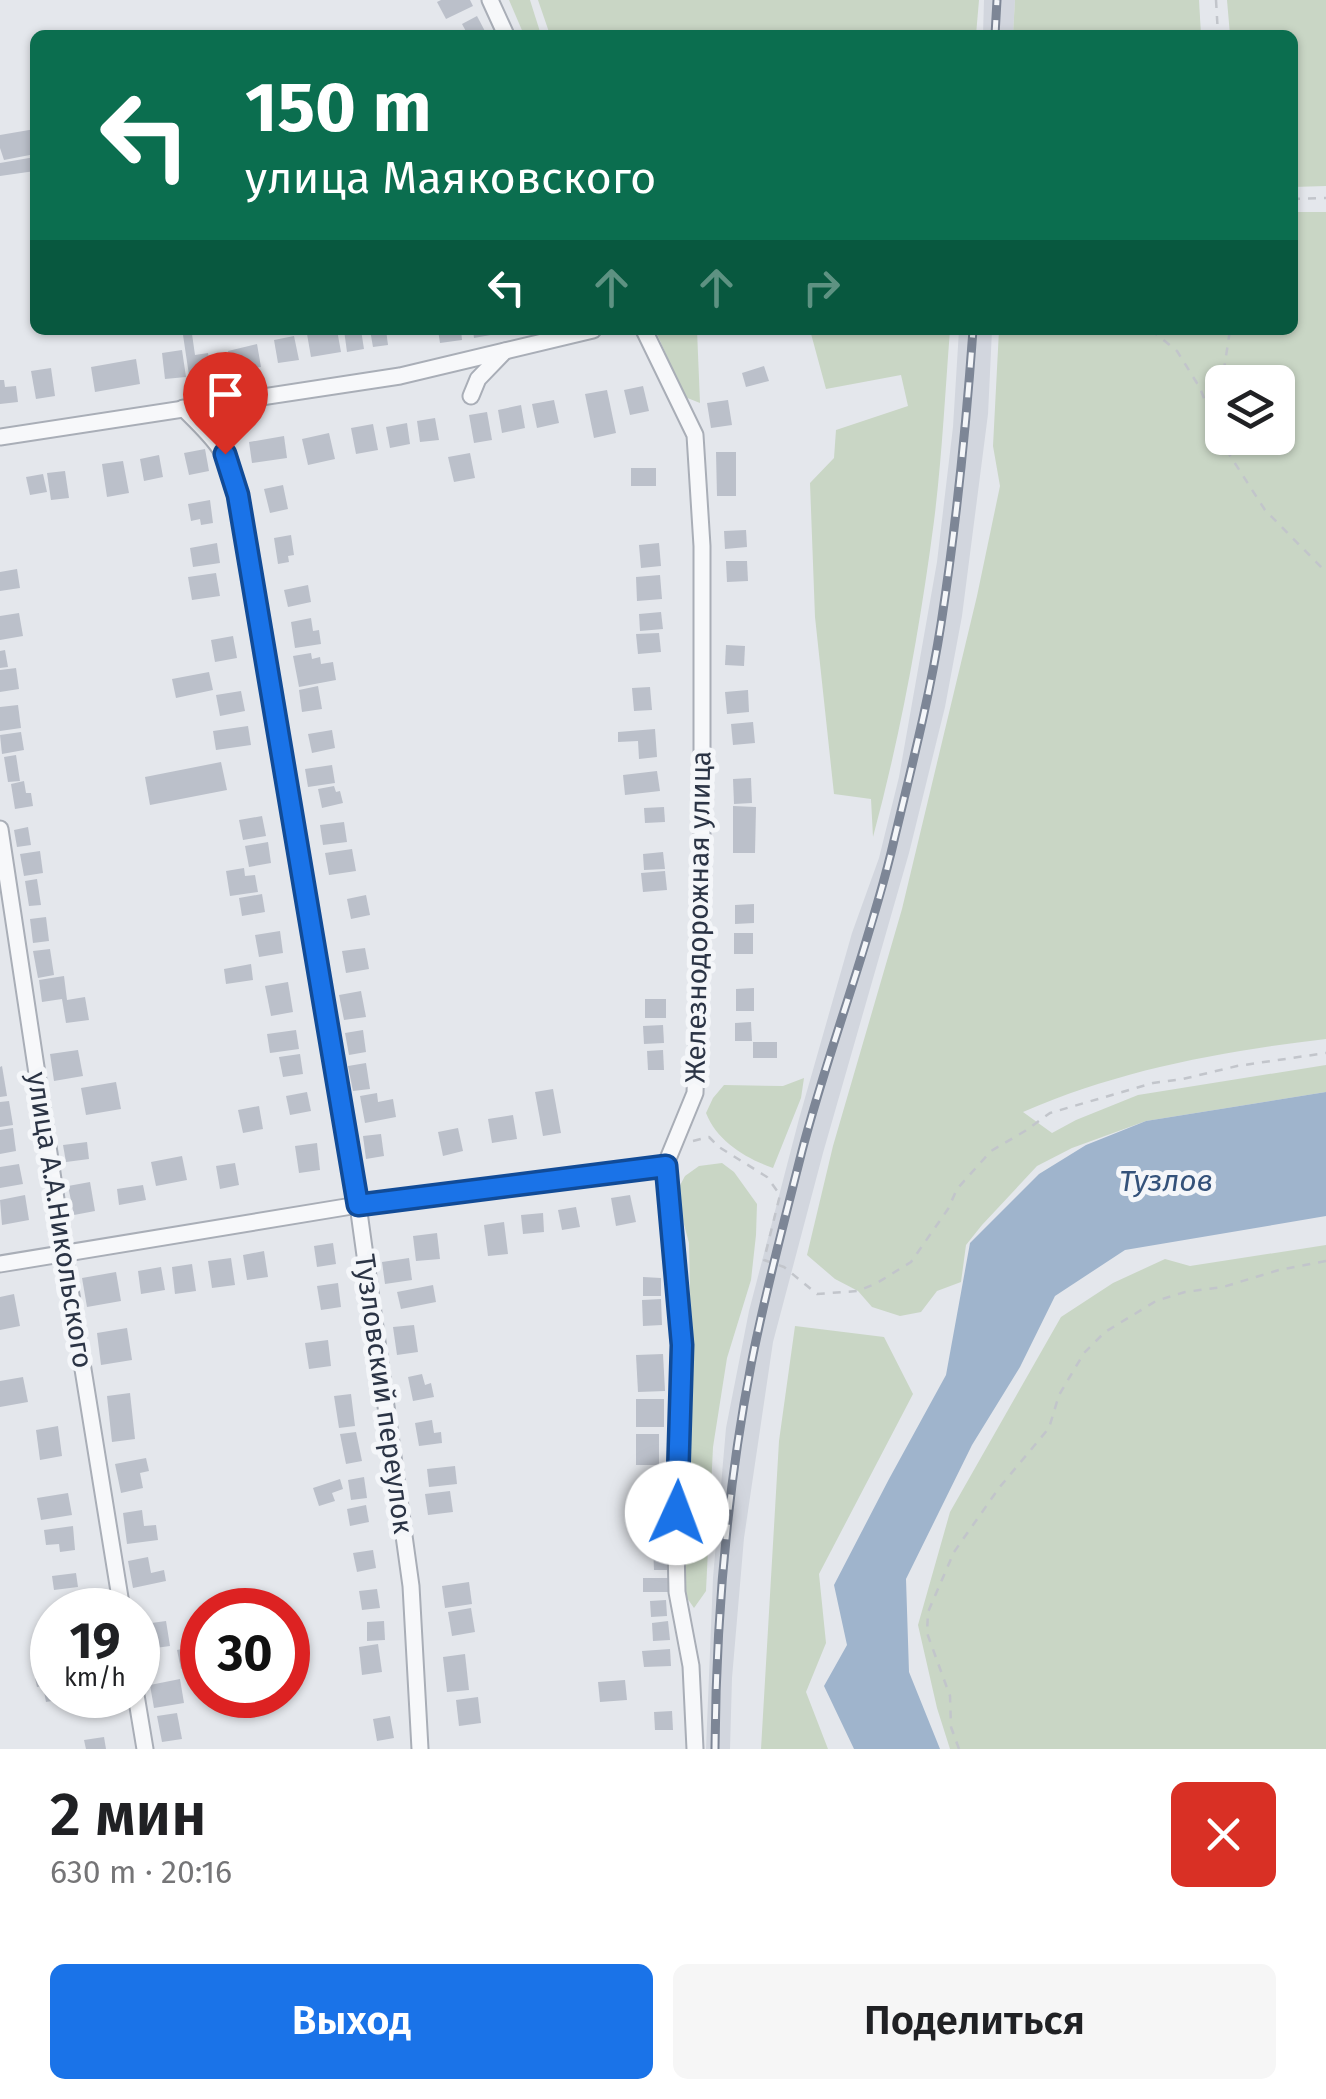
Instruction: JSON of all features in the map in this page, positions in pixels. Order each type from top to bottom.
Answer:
[{"type":"street","points":[[490,0],[504,30]]},
{"type":"street","points":[[0,437],[400,376],[572,335]]},
{"type":"street","name":"Железнодорожная улица","points":[[646,335],[695,435],[702,546],[702,878],[695,1093],[666,1166],[682,1345],[677,1592],[691,1666],[695,1749]]},
{"type":"street","points":[[471,396],[478,379],[504,351]]},
{"type":"street","name":"Тузловский переулок","points":[[183,408],[225,454],[238,495],[358,1205],[411,1586],[420,1749]]},
{"type":"street","name":"улица А.А.Никольского","points":[[0,829],[118,1588]]},
{"type":"street","points":[[0,1264],[358,1205],[666,1166]]},
{"type":"street","points":[[139,1718],[144,1749]]},
{"type":"path","points":[[1216,0],[1218,30]]},
{"type":"path","points":[[1298,199],[1326,198]]},
{"type":"path","points":[[1157,335],[1176,350],[1205,401]]},
{"type":"path","points":[[1225,365],[1229,335]]},
{"type":"path","points":[[1231,455],[1264,510],[1326,572]]},
{"type":"path","points":[[676,1141],[709,1138],[767,1177],[780,1195],[764,1260],[784,1267],[817,1294],[858,1291],[877,1284],[910,1262],[958,1189],[990,1151],[1050,1113],[1153,1083],[1326,1053]]},
{"type":"path","points":[[959,1749],[951,1727],[950,1696],[927,1633],[928,1612],[954,1552],[1048,1428],[1059,1395],[1084,1352],[1105,1332],[1156,1301],[1326,1262]]},
{"type":"shaded area","points":[[984,0],[1015,0],[1013,30],[983,30]]},
{"type":"shaded area","points":[[959,335],[992,335],[988,414],[962,616],[945,707],[909,853],[773,1342],[744,1538],[730,1749],[706,1749],[713,1578],[726,1428],[749,1311],[799,1119],[852,933],[879,858],[899,777],[937,562],[953,427]]},
{"type":"green space","points":[[509,0],[530,0],[539,30],[522,30]]},
{"type":"green space","points":[[538,0],[979,0],[976,30],[548,30]]},
{"type":"green space","points":[[1015,0],[1199,0],[1201,30],[1013,30]]},
{"type":"green space","points":[[1227,0],[1326,0],[1326,186],[1298,187],[1298,30],[1230,30]]},
{"type":"green space","points":[[1298,212],[1326,212],[1326,1039],[1172,1064],[1096,1085],[1023,1112],[1052,1133],[1138,1095],[1326,1065],[1326,1092],[1146,1121],[1072,1148],[1037,1166],[966,1245],[961,1282],[937,1291],[921,1312],[900,1316],[872,1307],[858,1291],[835,1279],[807,1255],[833,1146],[902,909],[1000,486],[993,446],[999,335],[1298,335]]},
{"type":"green space","points":[[657,335],[697,335],[700,403],[685,397]]},
{"type":"green space","points":[[811,335],[950,335],[937,497],[922,601],[901,720],[873,837],[871,799],[834,794],[815,617],[810,483],[834,458],[836,430],[908,406],[901,375],[826,389]]},
{"type":"green space","points":[[804,1078],[801,1098],[773,1168],[733,1147],[717,1132],[706,1113],[724,1085],[783,1086]]},
{"type":"green space","points":[[722,1163],[734,1172],[757,1204],[756,1235],[751,1280],[727,1358],[713,1447],[706,1591],[694,1608],[685,1595],[682,1519],[692,1385],[689,1243],[678,1189],[685,1176],[699,1166]]},
{"type":"green space","points":[[1326,1245],[1326,1749],[950,1749],[918,1625],[950,1512],[1061,1317],[1113,1283],[1165,1259],[1190,1266]]},
{"type":"green space","points":[[795,1326],[884,1337],[913,1394],[819,1574],[826,1643],[806,1692],[828,1749],[761,1749],[779,1441]]},
{"type":"water","name":"Тузлов","points":[[1326,1092],[1326,1216],[1125,1250],[1055,1296],[1020,1367],[972,1445],[906,1579],[909,1672],[940,1749],[854,1749],[824,1686],[847,1645],[834,1585],[946,1375],[970,1243],[1039,1174],[1086,1145],[1146,1121]]},
{"type":"building","points":[[470,0],[473,6],[446,19],[437,2]]},
{"type":"building","points":[[477,16],[484,30],[465,30],[462,24]]},
{"type":"building","points":[[30,130],[30,155],[4,160],[0,135]]},
{"type":"building","points":[[30,158],[30,172],[0,176],[0,163]]},
{"type":"building","points":[[183,335],[192,335],[195,355],[208,353],[211,372],[189,375]]},
{"type":"building","points":[[307,335],[338,335],[341,352],[311,357]]},
{"type":"building","points":[[345,335],[362,335],[364,349],[347,352]]},
{"type":"building","points":[[371,335],[387,335],[388,345],[373,347]]},
{"type":"building","points":[[439,335],[462,335],[462,340],[440,343]]},
{"type":"building","points":[[294,336],[299,360],[278,363],[274,340]]},
{"type":"building","points":[[257,344],[261,367],[232,372],[228,351]]},
{"type":"building","points":[[182,350],[186,377],[165,379],[162,353]]},
{"type":"building","points":[[136,359],[140,384],[95,392],[91,367]]},
{"type":"building","points":[[764,366],[769,381],[746,387],[742,373]]},
{"type":"building","points":[[51,368],[55,396],[36,399],[31,371]]},
{"type":"building","points":[[0,380],[4,380],[5,387],[16,386],[18,402],[0,404]]},
{"type":"building","points":[[643,386],[649,411],[630,415],[624,390]]},
{"type":"building","points":[[607,390],[616,433],[594,438],[585,394]]},
{"type":"building","points":[[554,400],[559,423],[537,428],[532,404]]},
{"type":"building","points":[[728,400],[732,425],[711,428],[707,403]]},
{"type":"building","points":[[521,405],[525,428],[502,433],[498,410]]},
{"type":"building","points":[[487,412],[492,440],[474,443],[469,415]]},
{"type":"building","points":[[435,418],[439,440],[420,442],[417,421]]},
{"type":"building","points":[[407,423],[410,444],[390,448],[386,427]]},
{"type":"building","points":[[373,424],[378,450],[356,454],[351,428]]},
{"type":"building","points":[[329,433],[335,459],[308,465],[302,439]]},
{"type":"building","points":[[284,436],[287,458],[252,463],[249,442]]},
{"type":"building","points":[[205,449],[209,471],[189,475],[184,453]]},
{"type":"building","points":[[716,452],[736,452],[736,496],[717,496]]},
{"type":"building","points":[[470,453],[475,478],[454,482],[448,457]]},
{"type":"building","points":[[159,455],[163,477],[144,481],[140,459]]},
{"type":"building","points":[[123,461],[129,493],[107,497],[102,464]]},
{"type":"building","points":[[631,468],[656,468],[656,486],[631,486]]},
{"type":"building","points":[[65,471],[69,498],[51,500],[47,473]]},
{"type":"building","points":[[43,474],[47,492],[30,495],[26,477]]},
{"type":"building","points":[[283,485],[288,509],[270,513],[264,489]]},
{"type":"building","points":[[210,500],[213,523],[201,525],[200,519],[191,521],[188,504]]},
{"type":"building","points":[[746,530],[747,547],[725,549],[724,531]]},
{"type":"building","points":[[291,535],[294,555],[288,556],[289,562],[278,564],[274,538]]},
{"type":"building","points":[[217,543],[220,563],[193,567],[190,548]]},
{"type":"building","points":[[659,543],[661,566],[641,568],[639,545]]},
{"type":"building","points":[[726,561],[747,561],[748,581],[727,582]]},
{"type":"building","points":[[17,569],[20,588],[0,591],[0,572]]},
{"type":"building","points":[[216,573],[220,596],[192,600],[188,577]]},
{"type":"building","points":[[660,575],[662,599],[637,601],[636,577]]},
{"type":"building","points":[[308,585],[311,602],[288,607],[284,590]]},
{"type":"building","points":[[661,612],[663,629],[640,631],[639,614]]},
{"type":"building","points":[[19,613],[23,636],[0,640],[0,616]]},
{"type":"building","points":[[311,618],[313,631],[319,630],[321,644],[295,648],[291,622]]},
{"type":"building","points":[[659,633],[661,652],[638,654],[636,634]]},
{"type":"building","points":[[233,636],[237,658],[215,662],[211,640]]},
{"type":"building","points":[[726,645],[745,646],[744,666],[725,665]]},
{"type":"building","points":[[5,650],[8,667],[0,668],[0,651]]},
{"type":"building","points":[[311,653],[312,659],[320,657],[321,664],[333,662],[336,680],[299,687],[293,656]]},
{"type":"building","points":[[16,668],[19,689],[0,692],[0,670]]},
{"type":"building","points":[[209,672],[213,690],[176,698],[172,679]]},
{"type":"building","points":[[318,686],[322,709],[302,712],[299,690]]},
{"type":"building","points":[[650,687],[652,710],[634,711],[632,688]]},
{"type":"building","points":[[748,690],[749,712],[727,714],[725,692]]},
{"type":"building","points":[[241,691],[245,711],[220,716],[216,695]]},
{"type":"building","points":[[18,705],[21,728],[0,731],[0,707]]},
{"type":"building","points":[[753,722],[755,743],[733,745],[731,724]]},
{"type":"building","points":[[248,726],[251,745],[216,750],[213,731]]},
{"type":"building","points":[[655,729],[657,757],[639,759],[638,741],[618,742],[618,732]]},
{"type":"building","points":[[332,730],[335,748],[312,753],[308,734]]},
{"type":"building","points":[[21,732],[24,750],[2,754],[0,735]]},
{"type":"building","points":[[16,755],[20,781],[8,782],[4,757]]},
{"type":"building","points":[[221,762],[227,790],[150,805],[145,777]]},
{"type":"building","points":[[332,765],[335,783],[308,787],[305,769]]},
{"type":"building","points":[[657,771],[660,791],[625,795],[623,775]]},
{"type":"building","points":[[751,778],[752,803],[734,804],[733,779]]},
{"type":"building","points":[[24,781],[33,806],[15,809],[11,784]]},
{"type":"building","points":[[334,786],[343,803],[322,808],[318,789]]},
{"type":"building","points":[[733,806],[756,807],[755,853],[733,853]]},
{"type":"building","points":[[664,807],[665,822],[645,823],[644,808]]},
{"type":"building","points":[[262,816],[266,836],[243,840],[239,820]]},
{"type":"building","points":[[344,822],[347,842],[323,845],[320,825]]},
{"type":"building","points":[[28,827],[31,845],[17,847],[14,830]]},
{"type":"building","points":[[268,842],[271,863],[249,867],[245,846]]},
{"type":"building","points":[[352,849],[356,871],[329,875],[325,853]]},
{"type":"building","points":[[40,851],[43,873],[24,876],[20,854]]},
{"type":"building","points":[[663,852],[665,869],[644,870],[643,854]]},
{"type":"building","points":[[244,868],[245,876],[255,875],[258,892],[230,896],[226,871]]},
{"type":"building","points":[[665,871],[667,890],[643,892],[641,873]]},
{"type":"building","points":[[37,879],[41,905],[29,906],[25,881]]},
{"type":"building","points":[[262,894],[265,912],[242,916],[239,898]]},
{"type":"building","points":[[366,895],[370,915],[351,919],[347,899]]},
{"type":"building","points":[[754,904],[754,923],[735,924],[735,905]]},
{"type":"building","points":[[46,917],[49,941],[33,943],[30,919]]},
{"type":"building","points":[[280,931],[283,953],[259,957],[255,935]]},
{"type":"building","points":[[734,933],[753,933],[753,954],[734,954]]},
{"type":"building","points":[[365,948],[369,969],[346,973],[342,951]]},
{"type":"building","points":[[50,949],[54,975],[38,978],[33,951]]},
{"type":"building","points":[[251,964],[253,980],[226,984],[224,969]]},
{"type":"building","points":[[64,976],[67,1000],[85,997],[89,1020],[66,1023],[62,999],[42,1002],[39,980]]},
{"type":"building","points":[[288,982],[293,1012],[271,1016],[265,986]]},
{"type":"building","points":[[754,988],[754,1011],[736,1011],[736,989]]},
{"type":"building","points":[[361,991],[366,1017],[344,1020],[339,995]]},
{"type":"building","points":[[645,999],[666,999],[666,1018],[645,1018]]},
{"type":"building","points":[[751,1022],[752,1041],[735,1041],[735,1023]]},
{"type":"building","points":[[663,1025],[664,1043],[644,1044],[643,1026]]},
{"type":"building","points":[[296,1030],[299,1049],[270,1053],[267,1034]]},
{"type":"building","points":[[363,1030],[366,1052],[349,1055],[345,1033]]},
{"type":"building","points":[[753,1042],[777,1042],[777,1058],[753,1058]]},
{"type":"building","points":[[78,1050],[83,1076],[54,1081],[50,1054]]},
{"type":"building","points":[[663,1050],[664,1070],[648,1070],[647,1051]]},
{"type":"building","points":[[300,1054],[303,1074],[283,1077],[279,1057]]},
{"type":"building","points":[[366,1063],[370,1089],[353,1091],[348,1066]]},
{"type":"building","points":[[0,1067],[7,1096],[0,1097]]},
{"type":"building","points":[[116,1082],[121,1109],[86,1115],[81,1088]]},
{"type":"building","points":[[553,1089],[561,1133],[543,1136],[535,1092]]},
{"type":"building","points":[[307,1092],[311,1111],[290,1115],[286,1096]]},
{"type":"building","points":[[377,1093],[378,1102],[393,1099],[396,1117],[365,1123],[360,1096]]},
{"type":"building","points":[[9,1101],[13,1125],[0,1127],[0,1102]]},
{"type":"building","points":[[259,1106],[263,1129],[243,1133],[238,1110]]},
{"type":"building","points":[[513,1115],[517,1139],[492,1143],[488,1119]]},
{"type":"building","points":[[13,1128],[16,1151],[0,1154],[0,1130]]},
{"type":"building","points":[[458,1128],[463,1151],[443,1156],[438,1132]]},
{"type":"building","points":[[381,1134],[384,1156],[366,1159],[363,1136]]},
{"type":"building","points":[[87,1142],[89,1159],[66,1162],[63,1145]]},
{"type":"building","points":[[317,1143],[320,1170],[299,1173],[295,1146]]},
{"type":"building","points":[[182,1156],[187,1180],[156,1186],[151,1162]]},
{"type":"building","points":[[235,1163],[239,1185],[220,1189],[216,1166]]},
{"type":"building","points":[[19,1164],[23,1184],[0,1188],[0,1167]]},
{"type":"building","points":[[90,1182],[95,1211],[74,1215],[68,1186]]},
{"type":"building","points":[[143,1185],[146,1200],[119,1205],[117,1189]]},
{"type":"building","points":[[25,1195],[29,1220],[2,1225],[0,1200]]},
{"type":"building","points":[[630,1195],[636,1222],[616,1226],[611,1198]]},
{"type":"building","points":[[576,1207],[580,1227],[562,1230],[558,1210]]},
{"type":"building","points":[[543,1213],[544,1232],[523,1234],[521,1215]]},
{"type":"building","points":[[504,1222],[508,1254],[488,1256],[484,1225]]},
{"type":"building","points":[[437,1233],[440,1259],[416,1261],[413,1236]]},
{"type":"building","points":[[333,1243],[336,1264],[317,1267],[314,1246]]},
{"type":"building","points":[[264,1251],[268,1277],[247,1280],[243,1255]]},
{"type":"building","points":[[231,1258],[235,1285],[212,1288],[208,1261]]},
{"type":"building","points":[[409,1258],[412,1280],[385,1284],[382,1262]]},
{"type":"building","points":[[192,1264],[196,1291],[175,1294],[172,1267]]},
{"type":"building","points":[[161,1267],[165,1290],[141,1294],[138,1271]]},
{"type":"building","points":[[116,1272],[121,1301],[87,1307],[82,1278]]},
{"type":"building","points":[[643,1277],[661,1278],[661,1296],[643,1296]]},
{"type":"building","points":[[338,1283],[341,1307],[321,1310],[317,1286]]},
{"type":"building","points":[[433,1285],[436,1302],[401,1309],[397,1292]]},
{"type":"building","points":[[14,1294],[20,1326],[0,1330],[0,1297]]},
{"type":"building","points":[[661,1299],[662,1325],[643,1326],[642,1300]]},
{"type":"building","points":[[414,1325],[418,1352],[397,1355],[393,1327]]},
{"type":"building","points":[[127,1328],[132,1360],[101,1365],[97,1333]]},
{"type":"building","points":[[328,1340],[331,1366],[309,1369],[305,1343]]},
{"type":"building","points":[[663,1354],[665,1391],[638,1392],[636,1355]]},
{"type":"building","points":[[422,1374],[425,1385],[431,1383],[434,1397],[413,1401],[408,1377]]},
{"type":"building","points":[[23,1377],[28,1402],[0,1407],[0,1381]]},
{"type":"building","points":[[130,1393],[135,1439],[112,1442],[107,1396]]},
{"type":"building","points":[[351,1394],[355,1426],[339,1428],[334,1396]]},
{"type":"building","points":[[636,1399],[664,1399],[664,1427],[636,1427]]},
{"type":"building","points":[[432,1420],[434,1433],[441,1432],[442,1443],[419,1446],[415,1423]]},
{"type":"building","points":[[58,1426],[62,1456],[40,1460],[36,1430]]},
{"type":"building","points":[[356,1432],[362,1461],[346,1464],[340,1434]]},
{"type":"building","points":[[636,1434],[659,1434],[659,1465],[636,1465]]},
{"type":"building","points":[[146,1458],[149,1471],[140,1473],[143,1488],[121,1493],[115,1464]]},
{"type":"building","points":[[455,1466],[457,1484],[429,1487],[427,1469]]},
{"type":"building","points":[[364,1477],[367,1498],[351,1500],[348,1480]]},
{"type":"building","points":[[340,1479],[343,1489],[332,1493],[335,1501],[319,1506],[313,1488]]},
{"type":"building","points":[[664,1481],[665,1508],[639,1508],[642,1482]]},
{"type":"building","points":[[450,1491],[453,1512],[428,1515],[425,1494]]},
{"type":"building","points":[[68,1493],[72,1515],[41,1520],[37,1498]]},
{"type":"building","points":[[366,1505],[369,1522],[350,1526],[347,1509]]},
{"type":"building","points":[[667,1509],[668,1528],[632,1529],[632,1510]]},
{"type":"building","points":[[142,1510],[144,1526],[156,1525],[158,1540],[127,1544],[123,1513]]},
{"type":"building","points":[[73,1526],[75,1550],[60,1552],[59,1544],[46,1545],[44,1530]]},
{"type":"building","points":[[653,1546],[668,1546],[669,1570],[654,1570]]},
{"type":"building","points":[[373,1550],[376,1568],[357,1572],[353,1553]]},
{"type":"building","points":[[148,1557],[151,1573],[164,1570],[166,1581],[133,1588],[128,1561]]},
{"type":"building","points":[[76,1573],[78,1587],[54,1588],[52,1576]]},
{"type":"building","points":[[643,1578],[668,1578],[669,1592],[643,1592]]},
{"type":"building","points":[[469,1582],[472,1604],[445,1608],[442,1586]]},
{"type":"building","points":[[377,1589],[380,1608],[362,1610],[359,1591]]},
{"type":"building","points":[[666,1600],[667,1616],[651,1617],[650,1601]]},
{"type":"building","points":[[471,1608],[475,1632],[452,1636],[448,1612]]},
{"type":"building","points":[[166,1621],[170,1646],[160,1647],[160,1622]]},
{"type":"building","points":[[384,1621],[385,1640],[367,1641],[367,1622]]},
{"type":"building","points":[[668,1621],[670,1640],[653,1641],[652,1623]]},
{"type":"building","points":[[378,1644],[382,1672],[362,1675],[359,1647]]},
{"type":"building","points":[[670,1649],[671,1666],[644,1667],[642,1651]]},
{"type":"building","points":[[465,1654],[469,1690],[447,1692],[443,1657]]},
{"type":"building","points":[[180,1679],[180,1704],[160,1707],[160,1683]]},
{"type":"building","points":[[625,1680],[627,1700],[600,1702],[598,1682]]},
{"type":"building","points":[[478,1697],[481,1723],[459,1726],[456,1700]]},
{"type":"building","points":[[672,1711],[673,1730],[655,1730],[654,1712]]},
{"type":"building","points":[[177,1713],[182,1739],[162,1742],[160,1716]]},
{"type":"building","points":[[390,1716],[394,1738],[377,1741],[373,1719]]},
{"type":"building","points":[[104,1737],[106,1749],[86,1749],[84,1740]]},
{"type":"railway","points":[[995,30],[997,0]]},
{"type":"railway","points":[[715,1749],[724,1556],[751,1365],[802,1151],[881,891],[925,710],[951,550],[973,335]]},
{"type":"route","points":[[225,454],[238,495],[358,1205],[666,1166],[682,1345],[677,1513]]}]
